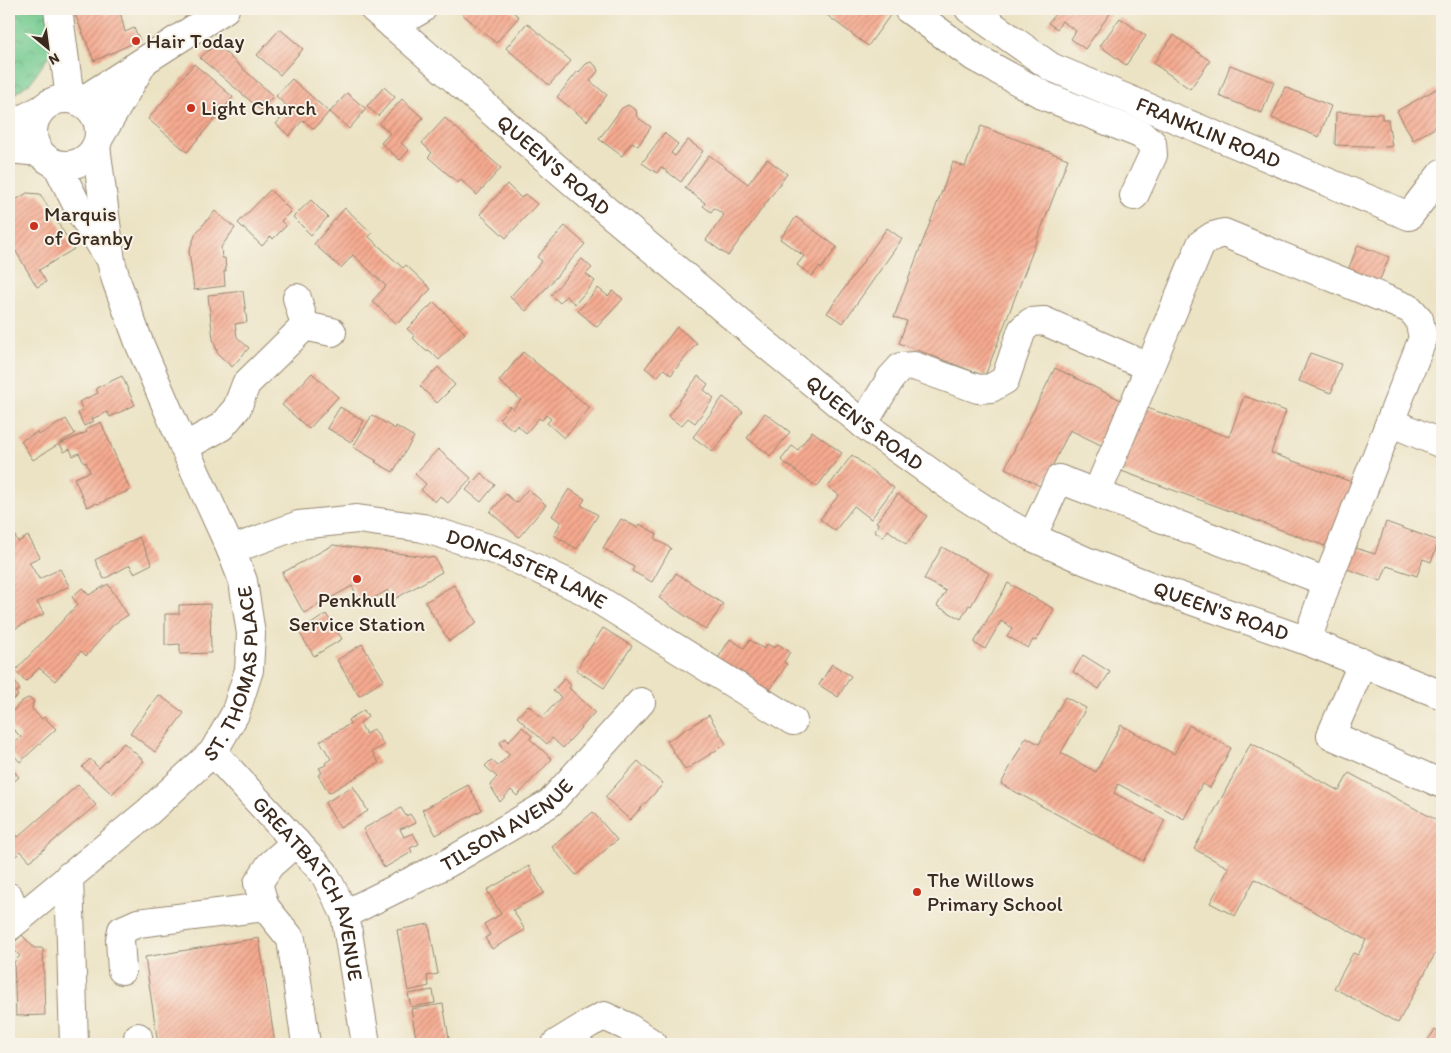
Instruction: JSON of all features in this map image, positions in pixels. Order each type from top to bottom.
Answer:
[{"type":"street","points":[[58,9],[75,100]]},
{"type":"street","points":[[75,100],[146,59],[225,9]]},
{"type":"street","points":[[384,17],[422,9]]},
{"type":"street","points":[[908,9],[974,57],[1045,96],[1140,134],[1152,144],[1153,155],[1134,196]]},
{"type":"street","points":[[941,33],[958,9]]},
{"type":"street","name":"FRANKLIN ROAD","points":[[969,9],[1051,67],[1408,216],[1442,173]]},
{"type":"street","name":"QUEEN'S ROAD","points":[[384,17],[583,191],[762,341],[863,424],[955,490],[1032,537],[1086,561],[1153,588],[1307,641],[1442,694]]},
{"type":"street","points":[[97,142],[99,127],[96,117],[89,108],[75,100],[59,99],[49,103],[40,110],[9,144],[68,166],[79,163],[88,157],[97,142],[146,59]]},
{"type":"street","points":[[40,110],[34,120],[33,142],[48,158]]},
{"type":"street","name":"ST. THOMAS PLACE","points":[[12,914],[70,876],[148,812],[213,752],[235,714],[249,670],[250,634],[243,581],[140,345],[111,261],[97,142]]},
{"type":"street","name":"ST. THOMAS PLACE","points":[[48,158],[111,261]]},
{"type":"street","points":[[1097,493],[1201,244],[1213,236],[1224,233],[1410,309],[1419,319],[1423,338],[1327,582],[1307,641]]},
{"type":"street","points":[[297,298],[305,326]]},
{"type":"street","points":[[863,424],[891,378],[901,368],[914,366],[978,389],[992,388],[1005,380],[1022,330],[1031,322],[1044,321],[1149,367]]},
{"type":"street","points":[[184,447],[221,427],[237,408],[246,384],[305,326]]},
{"type":"street","points":[[305,326],[332,332]]},
{"type":"street","points":[[1390,422],[1442,444]]},
{"type":"street","points":[[1032,537],[1059,478],[1327,582]]},
{"type":"street","name":"DONCASTER LANE","points":[[231,550],[299,525],[358,519],[423,528],[501,552],[583,590],[793,721]]},
{"type":"street","points":[[1363,662],[1331,734],[1442,784]]},
{"type":"street","name":"TILSON AVENUE","points":[[345,914],[448,863],[550,803],[641,702]]},
{"type":"street","name":"GREATBATCH AVENUE","points":[[213,752],[324,873],[345,914],[366,1044]]},
{"type":"street","points":[[296,842],[270,865],[258,883],[265,907],[291,939],[306,1044]]},
{"type":"street","points":[[70,876],[74,1044]]},
{"type":"street","points":[[122,970],[120,940],[122,930],[138,923],[265,907]]},
{"type":"street","points":[[556,1044],[604,1016],[626,1026],[653,1044]]},
{"type":"green space","points":[[9,9],[52,9],[53,50],[31,82],[9,98]]},
{"type":"building","points":[[73,9],[108,9],[104,11],[105,15],[120,11],[125,32],[134,28],[140,40],[94,61]]},
{"type":"building","points":[[465,9],[509,9],[519,17],[496,43],[461,13]]},
{"type":"building","points":[[821,9],[883,9],[891,14],[868,46]]},
{"type":"building","points":[[1059,9],[1106,9],[1111,12],[1085,49],[1071,39],[1076,31],[1062,21],[1057,29],[1048,23]]},
{"type":"building","points":[[1120,18],[1146,36],[1126,65],[1100,46]]},
{"type":"building","points":[[527,23],[571,61],[549,85],[506,48]]},
{"type":"building","points":[[280,29],[303,49],[280,75],[257,55]]},
{"type":"building","points":[[1174,35],[1210,61],[1190,89],[1153,63]]},
{"type":"building","points":[[216,44],[273,96],[261,110],[200,58]]},
{"type":"building","points":[[591,62],[598,71],[590,81],[607,95],[587,121],[557,97],[578,71]]},
{"type":"building","name":"Light Church","points":[[194,64],[233,97],[187,152],[148,119]]},
{"type":"building","points":[[1230,65],[1274,82],[1262,113],[1219,96]]},
{"type":"building","points":[[292,79],[329,112],[314,129],[303,120],[289,136],[276,124],[290,109],[276,96]]},
{"type":"building","points":[[384,87],[395,97],[378,116],[367,106]]},
{"type":"building","points":[[1285,87],[1331,106],[1319,137],[1272,118]]},
{"type":"building","points":[[1436,89],[1442,99],[1442,124],[1413,140],[1397,111]]},
{"type":"building","points":[[347,93],[366,109],[349,129],[330,112]]},
{"type":"building","points":[[402,99],[423,118],[401,143],[409,150],[400,160],[381,143],[390,133],[379,124]]},
{"type":"building","points":[[628,105],[636,110],[637,117],[651,127],[638,146],[632,142],[622,156],[599,139],[622,108]]},
{"type":"building","points":[[1336,112],[1382,114],[1382,119],[1388,119],[1392,147],[1335,145]]},
{"type":"building","points":[[445,118],[501,168],[477,195],[461,180],[458,183],[428,157],[432,153],[422,143]]},
{"type":"building","points":[[981,126],[1068,159],[985,376],[899,343],[907,321],[894,317],[953,162],[965,167]]},
{"type":"building","points":[[664,133],[678,144],[671,153],[675,156],[688,140],[703,151],[681,182],[661,167],[657,173],[642,163]]},
{"type":"building","points":[[709,155],[748,184],[767,159],[787,174],[728,256],[706,240],[724,215],[714,208],[711,212],[703,206],[705,203],[685,188]]},
{"type":"building","points":[[507,184],[521,198],[525,194],[537,204],[506,238],[480,214]]},
{"type":"building","points":[[270,190],[291,211],[281,221],[286,226],[273,239],[271,236],[262,246],[238,223]]},
{"type":"building","name":"Marquis of Granby","points":[[27,193],[40,194],[74,249],[39,270],[46,282],[37,287],[15,250],[9,253],[9,204]]},
{"type":"building","points":[[311,200],[328,217],[311,235],[293,217]]},
{"type":"building","points":[[345,208],[372,233],[369,237],[403,268],[406,265],[431,289],[397,324],[372,301],[386,286],[353,255],[341,268],[314,244]]},
{"type":"building","points":[[215,211],[235,228],[221,247],[222,258],[225,258],[225,286],[194,290],[189,251],[196,233]]},
{"type":"building","points":[[796,217],[837,247],[821,269],[819,267],[812,276],[797,265],[804,256],[780,239]]},
{"type":"building","points":[[565,226],[585,244],[526,311],[510,297],[542,261],[537,257]]},
{"type":"building","points":[[887,228],[902,239],[843,323],[827,313]]},
{"type":"building","points":[[1358,245],[1389,257],[1379,282],[1348,270]]},
{"type":"building","points":[[582,259],[592,268],[586,274],[595,281],[575,304],[566,296],[560,303],[551,295]]},
{"type":"building","points":[[598,288],[608,296],[613,291],[623,299],[597,327],[578,311]]},
{"type":"building","points":[[243,291],[247,322],[235,324],[237,337],[249,348],[232,367],[218,354],[213,339],[208,295]]},
{"type":"building","points":[[434,302],[465,333],[439,360],[429,350],[426,351],[407,329]]},
{"type":"building","points":[[677,327],[697,343],[671,375],[664,369],[657,377],[645,368]]},
{"type":"building","points":[[523,352],[590,408],[564,438],[547,423],[551,419],[546,415],[542,420],[539,418],[526,433],[517,425],[513,430],[499,419],[510,406],[513,409],[521,400],[499,381]]},
{"type":"building","points":[[1310,353],[1341,364],[1331,393],[1299,381]]},
{"type":"building","points":[[438,367],[455,385],[437,403],[420,386]]},
{"type":"building","points":[[1055,368],[1127,403],[1105,447],[1070,430],[1042,487],[1005,468]]},
{"type":"building","points":[[312,373],[338,397],[309,429],[282,405]]},
{"type":"building","points":[[122,376],[135,405],[110,417],[107,412],[92,419],[94,421],[84,426],[78,413],[83,410],[79,402],[98,393],[96,388]]},
{"type":"building","points":[[698,376],[708,384],[704,390],[714,398],[695,423],[688,418],[681,426],[668,416]]},
{"type":"building","points":[[1244,396],[1286,411],[1271,453],[1357,484],[1333,549],[1116,469],[1139,405],[1229,437]]},
{"type":"building","points":[[723,397],[743,412],[713,452],[693,437]]},
{"type":"building","points":[[340,407],[364,421],[351,442],[327,428]]},
{"type":"building","points":[[765,413],[790,432],[771,456],[747,438]]},
{"type":"building","points":[[372,415],[395,429],[396,426],[414,437],[393,472],[353,447]]},
{"type":"building","points":[[66,419],[75,434],[33,460],[21,441],[37,432],[39,435]]},
{"type":"building","points":[[101,422],[130,490],[87,507],[74,478],[90,472],[86,462],[84,463],[79,453],[73,456],[70,449],[64,452],[60,444],[87,432],[86,429]]},
{"type":"building","points":[[812,431],[842,453],[817,487],[781,460],[792,446],[798,450]]},
{"type":"building","points":[[438,449],[471,478],[448,503],[440,496],[435,502],[421,490],[426,484],[415,474]]},
{"type":"building","points":[[852,455],[894,488],[871,519],[854,506],[835,531],[820,519],[839,495],[828,487]]},
{"type":"building","points":[[481,473],[495,485],[481,502],[466,490]]},
{"type":"building","points":[[528,489],[546,505],[519,537],[490,512],[506,494],[516,503]]},
{"type":"building","points":[[569,489],[585,499],[581,505],[598,515],[577,549],[554,535],[561,522],[552,516]]},
{"type":"building","points":[[898,494],[927,516],[906,544],[888,530],[883,537],[874,531],[879,524],[876,522]]},
{"type":"building","points":[[621,519],[638,528],[640,524],[657,534],[655,539],[671,548],[652,582],[632,571],[634,567],[603,548]]},
{"type":"building","points":[[1386,522],[1439,541],[1431,562],[1423,559],[1417,576],[1387,566],[1381,581],[1347,569],[1355,548],[1375,554]]},
{"type":"building","points":[[9,524],[18,542],[28,536],[40,557],[29,562],[39,579],[60,569],[69,586],[37,602],[44,614],[10,631],[9,568],[11,567],[9,564]]},
{"type":"building","points":[[139,537],[152,564],[134,573],[130,565],[104,579],[95,560]]},
{"type":"building","name":"Penkhull Service Station","points":[[333,545],[435,558],[442,572],[393,600],[388,590],[362,605],[352,586],[304,613],[282,573]]},
{"type":"building","points":[[942,547],[989,573],[971,606],[969,605],[961,619],[937,606],[946,591],[924,579]]},
{"type":"building","points":[[676,573],[723,604],[706,630],[659,598]]},
{"type":"building","points":[[1008,583],[1054,609],[1036,641],[1033,640],[1028,648],[1007,636],[1012,628],[1001,621],[985,649],[974,643]]},
{"type":"building","points":[[108,584],[128,615],[114,624],[86,656],[81,651],[55,681],[39,668],[26,681],[15,671],[78,604],[72,597],[82,588],[89,595]]},
{"type":"building","points":[[454,585],[477,623],[449,641],[425,602]]},
{"type":"building","points":[[210,604],[211,653],[180,654],[180,644],[165,645],[165,614],[179,614],[179,605]]},
{"type":"building","points":[[326,614],[342,639],[314,656],[299,632]]},
{"type":"building","points":[[603,628],[632,646],[604,688],[576,670]]},
{"type":"building","points":[[730,639],[744,648],[750,640],[764,649],[767,644],[775,648],[778,644],[790,652],[784,662],[787,664],[766,696],[715,663]]},
{"type":"building","points":[[362,644],[384,680],[359,696],[337,660]]},
{"type":"building","points":[[1083,655],[1110,672],[1099,689],[1073,672]]},
{"type":"building","points":[[832,664],[851,676],[838,697],[819,685]]},
{"type":"building","points":[[9,672],[20,690],[16,692],[18,696],[9,702]]},
{"type":"building","points":[[564,679],[571,685],[569,688],[595,712],[563,748],[552,738],[547,744],[517,717],[528,705],[542,718],[561,697],[553,691]]},
{"type":"building","points":[[159,695],[184,713],[155,752],[130,733]]},
{"type":"building","points":[[1065,697],[1086,708],[1061,753],[1096,772],[1121,725],[1174,754],[1189,725],[1231,748],[1210,788],[1202,784],[1184,819],[1118,784],[1114,793],[1165,820],[1143,861],[1001,784],[1026,737],[1039,744]]},
{"type":"building","points":[[28,698],[33,700],[32,709],[42,719],[44,717],[56,729],[20,762],[9,750],[21,737],[9,725],[9,715],[22,701]]},
{"type":"building","points":[[364,710],[368,717],[360,723],[366,734],[374,729],[384,745],[372,752],[379,763],[329,793],[318,775],[322,773],[319,768],[326,765],[325,763],[331,759],[320,741],[348,725],[350,723],[348,720]]},
{"type":"building","points":[[709,715],[726,744],[685,770],[667,741]]},
{"type":"building","points":[[522,727],[532,736],[530,739],[552,759],[517,796],[511,790],[500,802],[490,785],[497,777],[485,766],[491,760],[498,766],[510,754],[502,748],[500,742],[506,738],[508,742]]},
{"type":"building","points":[[124,743],[144,761],[112,794],[82,767],[90,759],[99,768]]},
{"type":"building","points":[[1251,743],[1339,791],[1349,773],[1442,823],[1442,941],[1398,1023],[1334,988],[1353,953],[1358,955],[1366,940],[1255,879],[1235,916],[1210,903],[1229,868],[1194,849]]},
{"type":"building","points":[[638,761],[663,784],[630,820],[605,797]]},
{"type":"building","points":[[9,766],[19,777],[9,786]]},
{"type":"building","points":[[78,785],[96,805],[30,861],[21,851],[15,857],[9,850],[9,827],[18,837]]},
{"type":"building","points":[[468,785],[482,810],[436,835],[422,810]]},
{"type":"building","points":[[353,786],[368,811],[340,828],[325,803]]},
{"type":"building","points":[[401,808],[406,816],[410,814],[416,823],[400,829],[404,837],[413,833],[419,844],[410,848],[412,852],[384,868],[363,829]]},
{"type":"building","points":[[593,812],[617,840],[576,875],[552,847]]},
{"type":"building","points":[[529,866],[544,893],[513,910],[525,930],[492,949],[485,938],[490,935],[484,924],[501,914],[487,890]]},
{"type":"building","points":[[429,924],[438,974],[427,976],[429,986],[408,991],[397,930]]},
{"type":"building","points":[[22,935],[34,948],[43,948],[45,1015],[16,1016],[14,962],[20,956],[10,946]]},
{"type":"building","points":[[259,938],[275,1044],[158,1044],[145,957]]},
{"type":"building","points":[[433,990],[435,1003],[411,1007],[408,994]]},
{"type":"building","points":[[443,1004],[450,1044],[417,1044],[411,1009]]},
{"type":"building","points":[[1435,1030],[1442,1036],[1442,1044],[1425,1044]]},
{"type":"place","name":"Hair Today","points":[[136,41]]},
{"type":"place","name":"Light Church","points":[[191,108]]},
{"type":"place","name":"Marquis of Granby","points":[[34,226]]},
{"type":"place","name":"Penkhull Service Station","points":[[357,579]]},
{"type":"place","name":"The Willows Primary School","points":[[917,892]]}]
